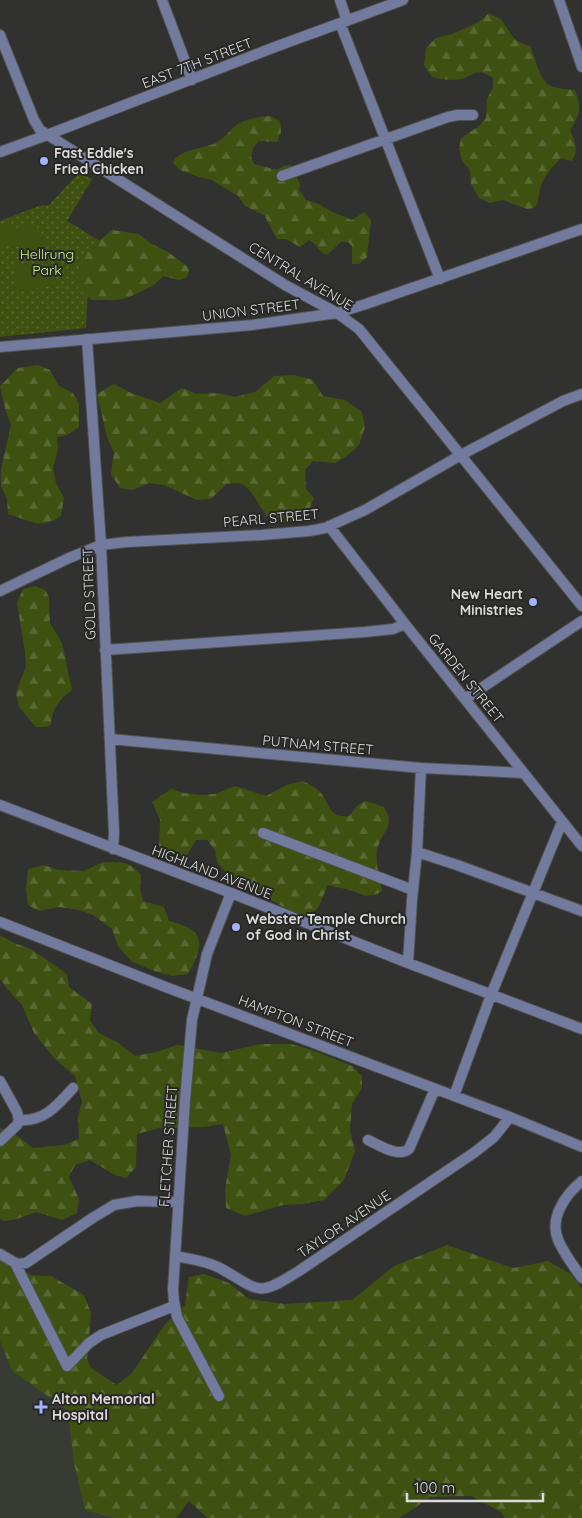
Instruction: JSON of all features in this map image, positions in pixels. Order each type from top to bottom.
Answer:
[{"type":"street","points":[[162,0],[192,80]]},
{"type":"street","points":[[340,0],[344,22],[386,140],[440,278]]},
{"type":"street","name":"EAST 7TH STREET","points":[[0,152],[404,0]]},
{"type":"street","points":[[559,0],[582,62]]},
{"type":"street","name":"CENTRAL AVENUE","points":[[0,35],[34,120],[40,130],[285,285],[337,313],[359,329],[582,606]]},
{"type":"street","points":[[282,176],[448,117],[473,114]]},
{"type":"street","name":"UNION STREET","points":[[0,347],[252,325],[337,313],[582,229]]},
{"type":"street","name":"GOLD STREET","points":[[88,339],[101,546],[114,833],[113,849]]},
{"type":"street","name":"PEARL STREET","points":[[0,591],[69,558],[101,546],[126,542],[309,531],[329,526],[365,510],[461,455],[563,401],[582,394]]},
{"type":"street","name":"GARDEN STREET","points":[[329,526],[582,846]]},
{"type":"street","points":[[465,699],[582,621]]},
{"type":"street","points":[[105,650],[365,632],[393,629],[405,624]]},
{"type":"street","name":"PUTNAM STREET","points":[[110,739],[421,768],[523,773]]},
{"type":"street","points":[[408,963],[417,852],[421,768]]},
{"type":"street","name":"HIGHLAND AVENUE","points":[[0,805],[582,1029]]},
{"type":"street","points":[[454,1096],[491,995],[562,822]]},
{"type":"street","points":[[263,833],[413,890]]},
{"type":"street","points":[[417,852],[582,910]]},
{"type":"street","name":"FLETCHER STREET","points":[[219,1396],[177,1317],[174,1306],[175,1256],[189,1045],[196,998],[207,954],[231,893]]},
{"type":"street","name":"HAMPTON STREET","points":[[0,922],[510,1117],[582,1147]]},
{"type":"street","points":[[0,1082],[20,1120],[17,1126],[0,1141]]},
{"type":"street","points":[[20,1120],[29,1121],[41,1116],[60,1102],[73,1088]]},
{"type":"street","points":[[368,1140],[398,1153],[406,1152],[435,1089]]},
{"type":"street","name":"TAYLOR AVENUE","points":[[175,1256],[210,1264],[256,1288],[269,1288],[299,1271],[475,1152],[494,1137],[510,1117]]},
{"type":"street","points":[[582,1181],[564,1199],[557,1217],[556,1228],[559,1243],[582,1278]]},
{"type":"street","points":[[0,1254],[15,1263],[26,1263],[114,1205],[137,1202],[178,1202]]},
{"type":"street","points":[[15,1263],[66,1366],[89,1343],[117,1327],[174,1306]]},
{"type":"shaded area","name":"Alton Memorial Hospital","points":[[0,1341],[12,1371],[56,1371],[146,1518],[0,1518]]},
{"type":"green space","points":[[489,13],[504,23],[514,38],[530,46],[541,76],[549,85],[575,90],[579,102],[578,115],[570,130],[576,146],[574,157],[572,161],[561,158],[550,170],[542,183],[538,202],[534,208],[527,209],[503,200],[490,203],[479,198],[471,184],[470,170],[462,161],[459,149],[461,138],[479,126],[486,118],[487,99],[493,87],[493,78],[479,72],[457,80],[432,77],[424,65],[426,48],[436,38],[468,27],[480,21]]},
{"type":"green space","points":[[270,116],[280,121],[281,132],[277,142],[259,141],[253,148],[251,157],[254,164],[277,170],[283,166],[291,165],[300,184],[299,190],[306,200],[319,204],[352,220],[364,212],[371,220],[367,257],[359,264],[352,264],[352,246],[348,242],[341,242],[327,255],[309,240],[300,247],[286,239],[277,239],[264,215],[245,206],[238,196],[212,180],[180,170],[173,163],[175,159],[185,152],[216,143],[243,121]]},
{"type":"green space","name":"Hellrung Park","points":[[79,173],[92,179],[67,221],[102,242],[88,283],[86,328],[0,337],[0,221],[39,206],[49,205]]},
{"type":"green space","points":[[35,223],[47,247],[31,255],[28,250],[21,251],[19,246],[11,248],[6,243],[0,246],[0,228],[7,225],[11,230],[19,227],[21,230]]},
{"type":"green space","points":[[112,230],[139,234],[150,243],[168,252],[188,267],[189,272],[186,278],[179,280],[163,276],[154,285],[127,298],[92,300],[79,290],[76,282],[85,253]]},
{"type":"green space","points":[[51,261],[54,286],[16,290],[13,266]]},
{"type":"green space","points":[[38,365],[50,370],[59,386],[73,393],[79,404],[79,427],[67,435],[57,437],[58,449],[53,468],[56,483],[64,498],[61,516],[47,523],[35,523],[8,514],[7,499],[1,486],[1,469],[11,425],[0,386],[18,368]]},
{"type":"green space","points":[[294,375],[313,380],[323,396],[345,400],[362,412],[365,427],[359,445],[348,455],[335,463],[313,461],[305,470],[306,489],[314,498],[305,519],[284,522],[271,518],[249,490],[238,483],[226,484],[211,499],[197,500],[164,485],[149,483],[133,490],[120,488],[111,474],[114,453],[107,437],[97,394],[114,384],[131,393],[160,403],[182,388],[197,394],[218,393],[235,397],[255,392],[274,376]]},
{"type":"green space","points":[[35,586],[45,590],[49,597],[50,623],[62,643],[72,690],[57,704],[51,724],[48,727],[36,727],[19,707],[16,693],[26,666],[17,603],[23,589]]},
{"type":"green space","points":[[303,781],[318,790],[330,809],[337,815],[349,816],[358,805],[366,801],[384,807],[389,820],[377,851],[377,866],[382,891],[366,896],[328,885],[318,908],[307,916],[289,910],[251,889],[235,883],[217,862],[215,850],[207,840],[196,840],[187,855],[175,855],[159,846],[160,819],[152,802],[171,789],[201,795],[215,794],[235,786],[266,796],[287,785]]},
{"type":"green space","points":[[103,862],[124,863],[137,870],[141,875],[140,888],[143,901],[164,907],[169,921],[190,929],[196,934],[199,939],[199,946],[194,963],[188,974],[172,976],[131,961],[118,946],[112,929],[93,915],[80,910],[59,907],[39,911],[28,905],[26,889],[28,869],[44,865],[58,870],[84,871]]},
{"type":"green space","points":[[0,935],[14,943],[31,949],[67,974],[69,987],[92,1004],[90,1021],[99,1033],[117,1042],[135,1056],[177,1045],[221,1053],[260,1044],[291,1044],[352,1066],[362,1076],[362,1088],[352,1104],[350,1131],[355,1151],[344,1180],[324,1200],[283,1205],[245,1216],[226,1208],[225,1189],[231,1155],[223,1124],[204,1127],[159,1128],[137,1134],[136,1167],[126,1178],[115,1175],[90,1160],[75,1165],[69,1177],[79,1199],[77,1213],[62,1220],[36,1212],[17,1219],[4,1221],[0,1218],[0,1128],[16,1135],[33,1148],[64,1145],[79,1139],[78,1116],[82,1102],[75,1076],[55,1059],[34,1033],[22,1005],[0,979]]},
{"type":"green space","points":[[447,1245],[513,1268],[548,1261],[571,1274],[582,1289],[582,1518],[505,1518],[501,1512],[471,1496],[431,1497],[399,1518],[207,1518],[189,1501],[176,1518],[114,1518],[85,1510],[74,1463],[68,1410],[12,1371],[0,1341],[0,1258],[31,1275],[51,1276],[84,1295],[91,1313],[87,1359],[91,1368],[117,1385],[132,1373],[165,1324],[185,1305],[189,1277],[204,1274],[229,1283],[249,1299],[285,1304],[352,1300],[394,1266]]},
{"type":"place","name":"Fast Eddie's Fried Chicken","points":[[44,161]]},
{"type":"place","name":"New Heart Ministries","points":[[533,602]]},
{"type":"place","name":"Webster Temple Church of God in Christ","points":[[236,927]]},
{"type":"place","name":"Alton Memorial Hospital","points":[[41,1407]]}]
